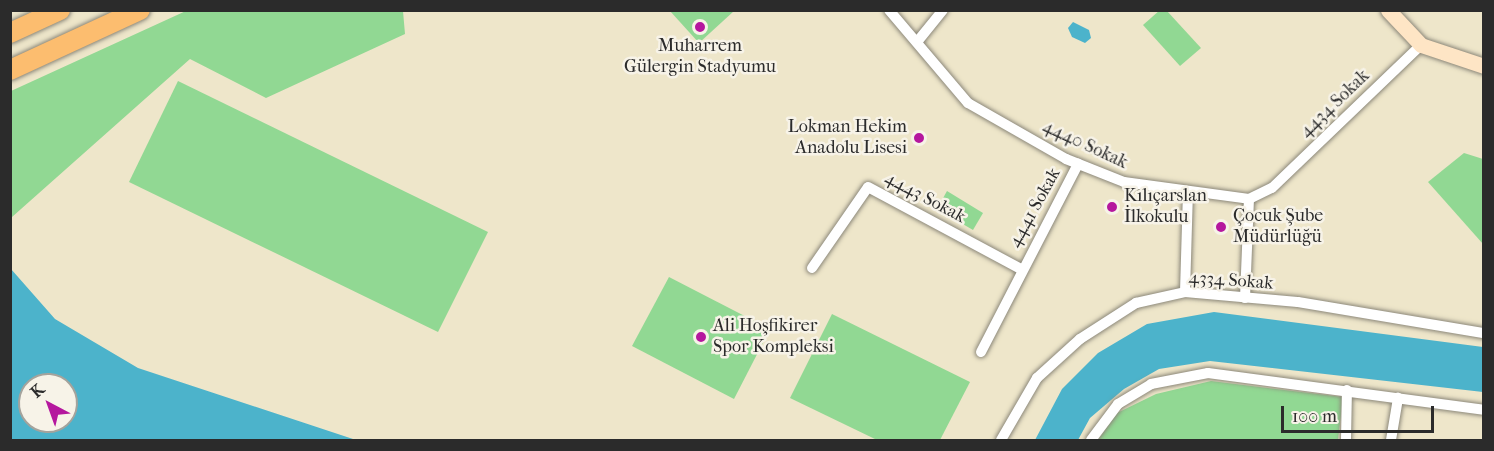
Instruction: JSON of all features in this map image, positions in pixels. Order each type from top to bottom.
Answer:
[{"type":"highway","points":[[10,33],[60,10]]},
{"type":"highway","points":[[10,70],[140,10]]},
{"type":"main road","points":[[1388,10],[1421,45],[1455,60],[1484,66]]},
{"type":"street","name":"4440 Sokak","points":[[889,10],[968,103],[1078,164],[1124,182],[1249,198]]},
{"type":"street","points":[[917,42],[943,10]]},
{"type":"street","name":"4434 Sokak","points":[[1249,198],[1272,188],[1421,45]]},
{"type":"street","name":"4441 Sokak","points":[[981,352],[1021,269],[1078,164]]},
{"type":"street","name":"4443 Sokak","points":[[812,268],[868,187],[1021,269]]},
{"type":"street","points":[[1185,292],[1188,191]]},
{"type":"street","points":[[1245,298],[1249,198]]},
{"type":"street","name":"4334 Sokak","points":[[1001,441],[1036,378],[1080,339],[1136,303],[1185,292],[1245,298],[1484,333]]},
{"type":"street","points":[[1091,441],[1118,404],[1162,382],[1208,374],[1347,390],[1484,410]]},
{"type":"street","points":[[1346,441],[1347,390]]},
{"type":"street","points":[[1391,441],[1398,398]]},
{"type":"green space","points":[[188,10],[403,11],[405,34],[266,98],[190,59],[12,217],[11,91]]},
{"type":"green space","points":[[1160,10],[1167,11],[1201,48],[1180,66],[1143,25]]},
{"type":"green space","name":"Muharrem Gülergin Stadyumu","points":[[670,11],[734,11],[699,43]]},
{"type":"green space","points":[[178,81],[488,232],[438,332],[129,182]]},
{"type":"green space","points":[[1464,153],[1483,159],[1483,244],[1428,182]]},
{"type":"green space","points":[[947,191],[983,213],[973,230],[937,209]]},
{"type":"green space","name":"Ali Hoşfikirer Spor Kompleksi","points":[[669,277],[770,329],[734,399],[632,346]]},
{"type":"green space","points":[[832,314],[970,382],[940,440],[877,440],[790,398]]},
{"type":"green space","points":[[1211,381],[1343,397],[1338,440],[1098,440],[1117,413],[1156,394]]},
{"type":"water","points":[[1073,22],[1089,30],[1091,38],[1085,43],[1072,37],[1068,28]]},
{"type":"water","points":[[11,269],[55,319],[138,368],[356,440],[11,440]]},
{"type":"water","points":[[1214,312],[1483,347],[1483,392],[1210,361],[1159,369],[1124,389],[1090,418],[1078,440],[1035,440],[1062,389],[1098,353],[1147,324]]},
{"type":"place","name":"Muharrem Gülergin Stadyumu","points":[[700,27]]},
{"type":"place","name":"Lokman Hekim Anadolu Lisesi","points":[[919,138]]},
{"type":"place","name":"Kılıçarslan İlkokulu","points":[[1112,207]]},
{"type":"place","name":"Çocuk Şube Müdürlüğü","points":[[1221,227]]},
{"type":"place","name":"Ali Hoşfikirer Spor Kompleksi","points":[[701,337]]}]
